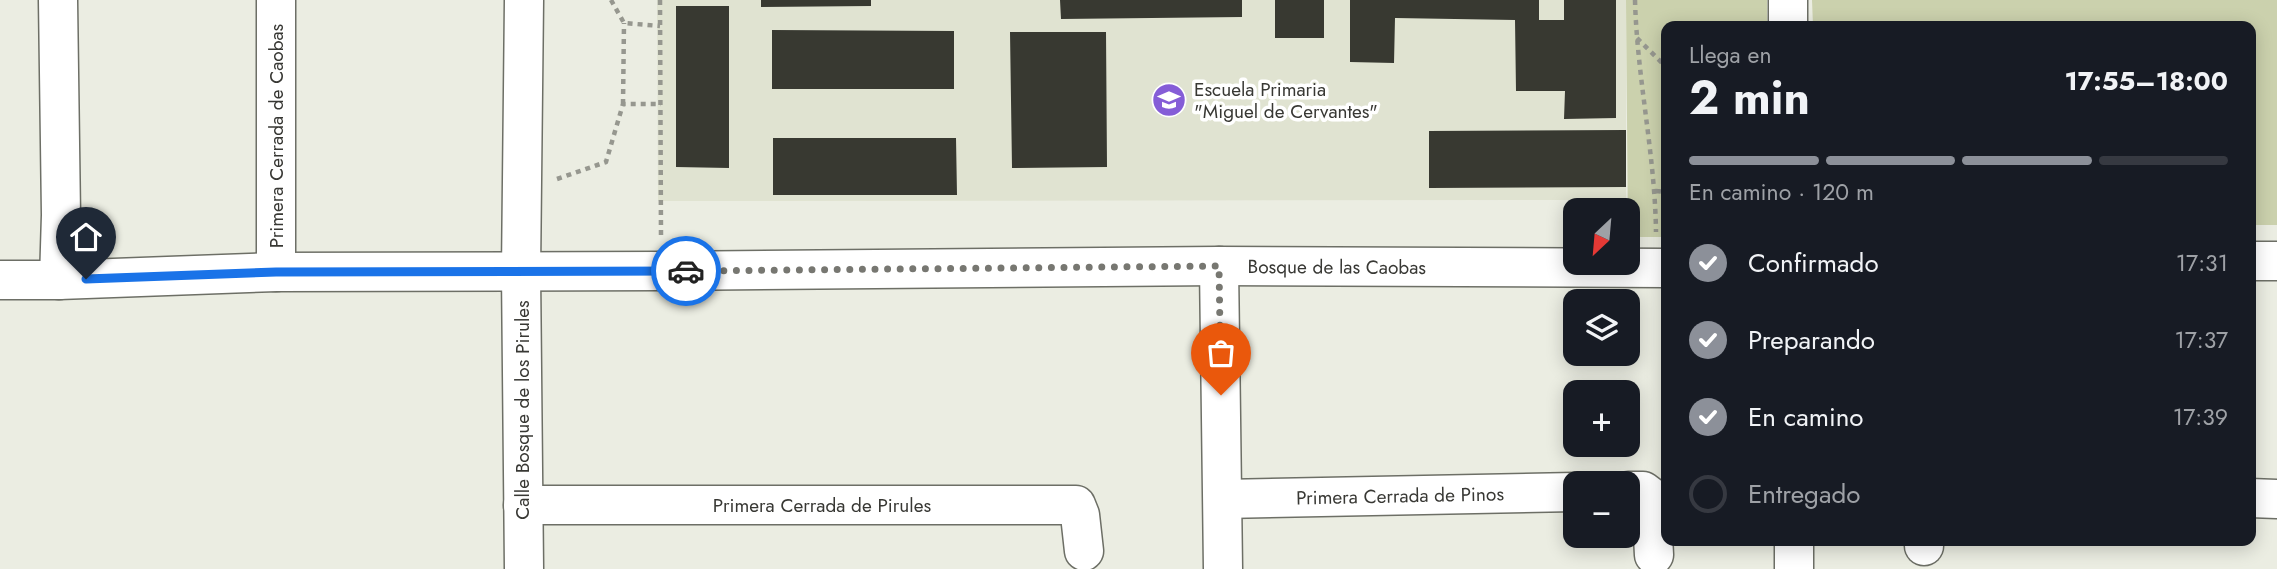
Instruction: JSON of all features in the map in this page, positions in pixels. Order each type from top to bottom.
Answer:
[{"type":"street","points":[[58,0],[61,215],[59,280]]},
{"type":"street","name":"Primera Cerrada de Caobas","points":[[276,0],[276,272]]},
{"type":"street","name":"Calle Bosque de los Pirules","points":[[524,0],[521,272],[524,569]]},
{"type":"street","points":[[1788,0],[1788,21]]},
{"type":"street","points":[[2256,261],[2277,261]]},
{"type":"street","points":[[1219,266],[1223,569]]},
{"type":"street","name":"Bosque de las Caobas","points":[[0,280],[276,272],[1219,266],[1661,268]]},
{"type":"street","points":[[1640,491],[1651,498],[1654,555]]},
{"type":"street","name":"Primera Cerrada de Pinos","points":[[1223,499],[1563,492]]},
{"type":"street","points":[[2256,498],[2277,499]]},
{"type":"street","name":"Primera Cerrada de Pirules","points":[[523,505],[1076,505],[1080,515],[1084,551]]},
{"type":"street","points":[[1794,546],[1794,569]]},
{"type":"path","points":[[522,192],[606,162],[623,104],[624,23],[611,0]]},
{"type":"path","points":[[660,0],[661,271]]},
{"type":"path","points":[[1635,0],[1636,38],[1656,191],[1661,255]]},
{"type":"path","points":[[624,23],[660,26]]},
{"type":"path","points":[[1636,38],[1661,61]]},
{"type":"path","points":[[623,104],[661,104]]},
{"type":"path","points":[[1656,191],[1661,192]]},
{"type":"shaded area","points":[[657,0],[1626,0],[1626,198],[658,201]]},
{"type":"green space","points":[[1626,0],[1767,0],[1767,21],[1661,21],[1661,237],[1640,237],[1640,198],[1628,198]]},
{"type":"green space","points":[[1812,0],[2277,0],[2277,225],[2256,225],[2256,21],[1813,21]]},
{"type":"building","points":[[761,0],[871,0],[871,6],[761,7]]},
{"type":"building","points":[[1060,0],[1242,0],[1242,17],[1061,19]]},
{"type":"building","points":[[1275,0],[1324,0],[1324,38],[1275,38]]},
{"type":"building","points":[[1350,0],[1539,0],[1539,20],[1564,20],[1564,0],[1616,0],[1616,118],[1564,119],[1565,91],[1516,91],[1515,20],[1395,18],[1394,63],[1350,62]]},
{"type":"building","points":[[676,6],[729,6],[729,168],[676,167]]},
{"type":"building","points":[[772,30],[954,31],[954,89],[772,89]]},
{"type":"building","points":[[1010,32],[1106,32],[1107,167],[1012,168]]},
{"type":"building","points":[[1626,130],[1626,187],[1429,188],[1429,131]]},
{"type":"building","points":[[773,138],[956,138],[957,195],[773,195]]},
{"type":"way so far","points":[[686,271],[1219,266],[1221,395]]},
{"type":"place","name":"Escuela Primaria \"Miguel de Cervantes\"","points":[[1169,100]]},
{"type":"route","points":[[86,279],[276,272],[686,271]]}]
